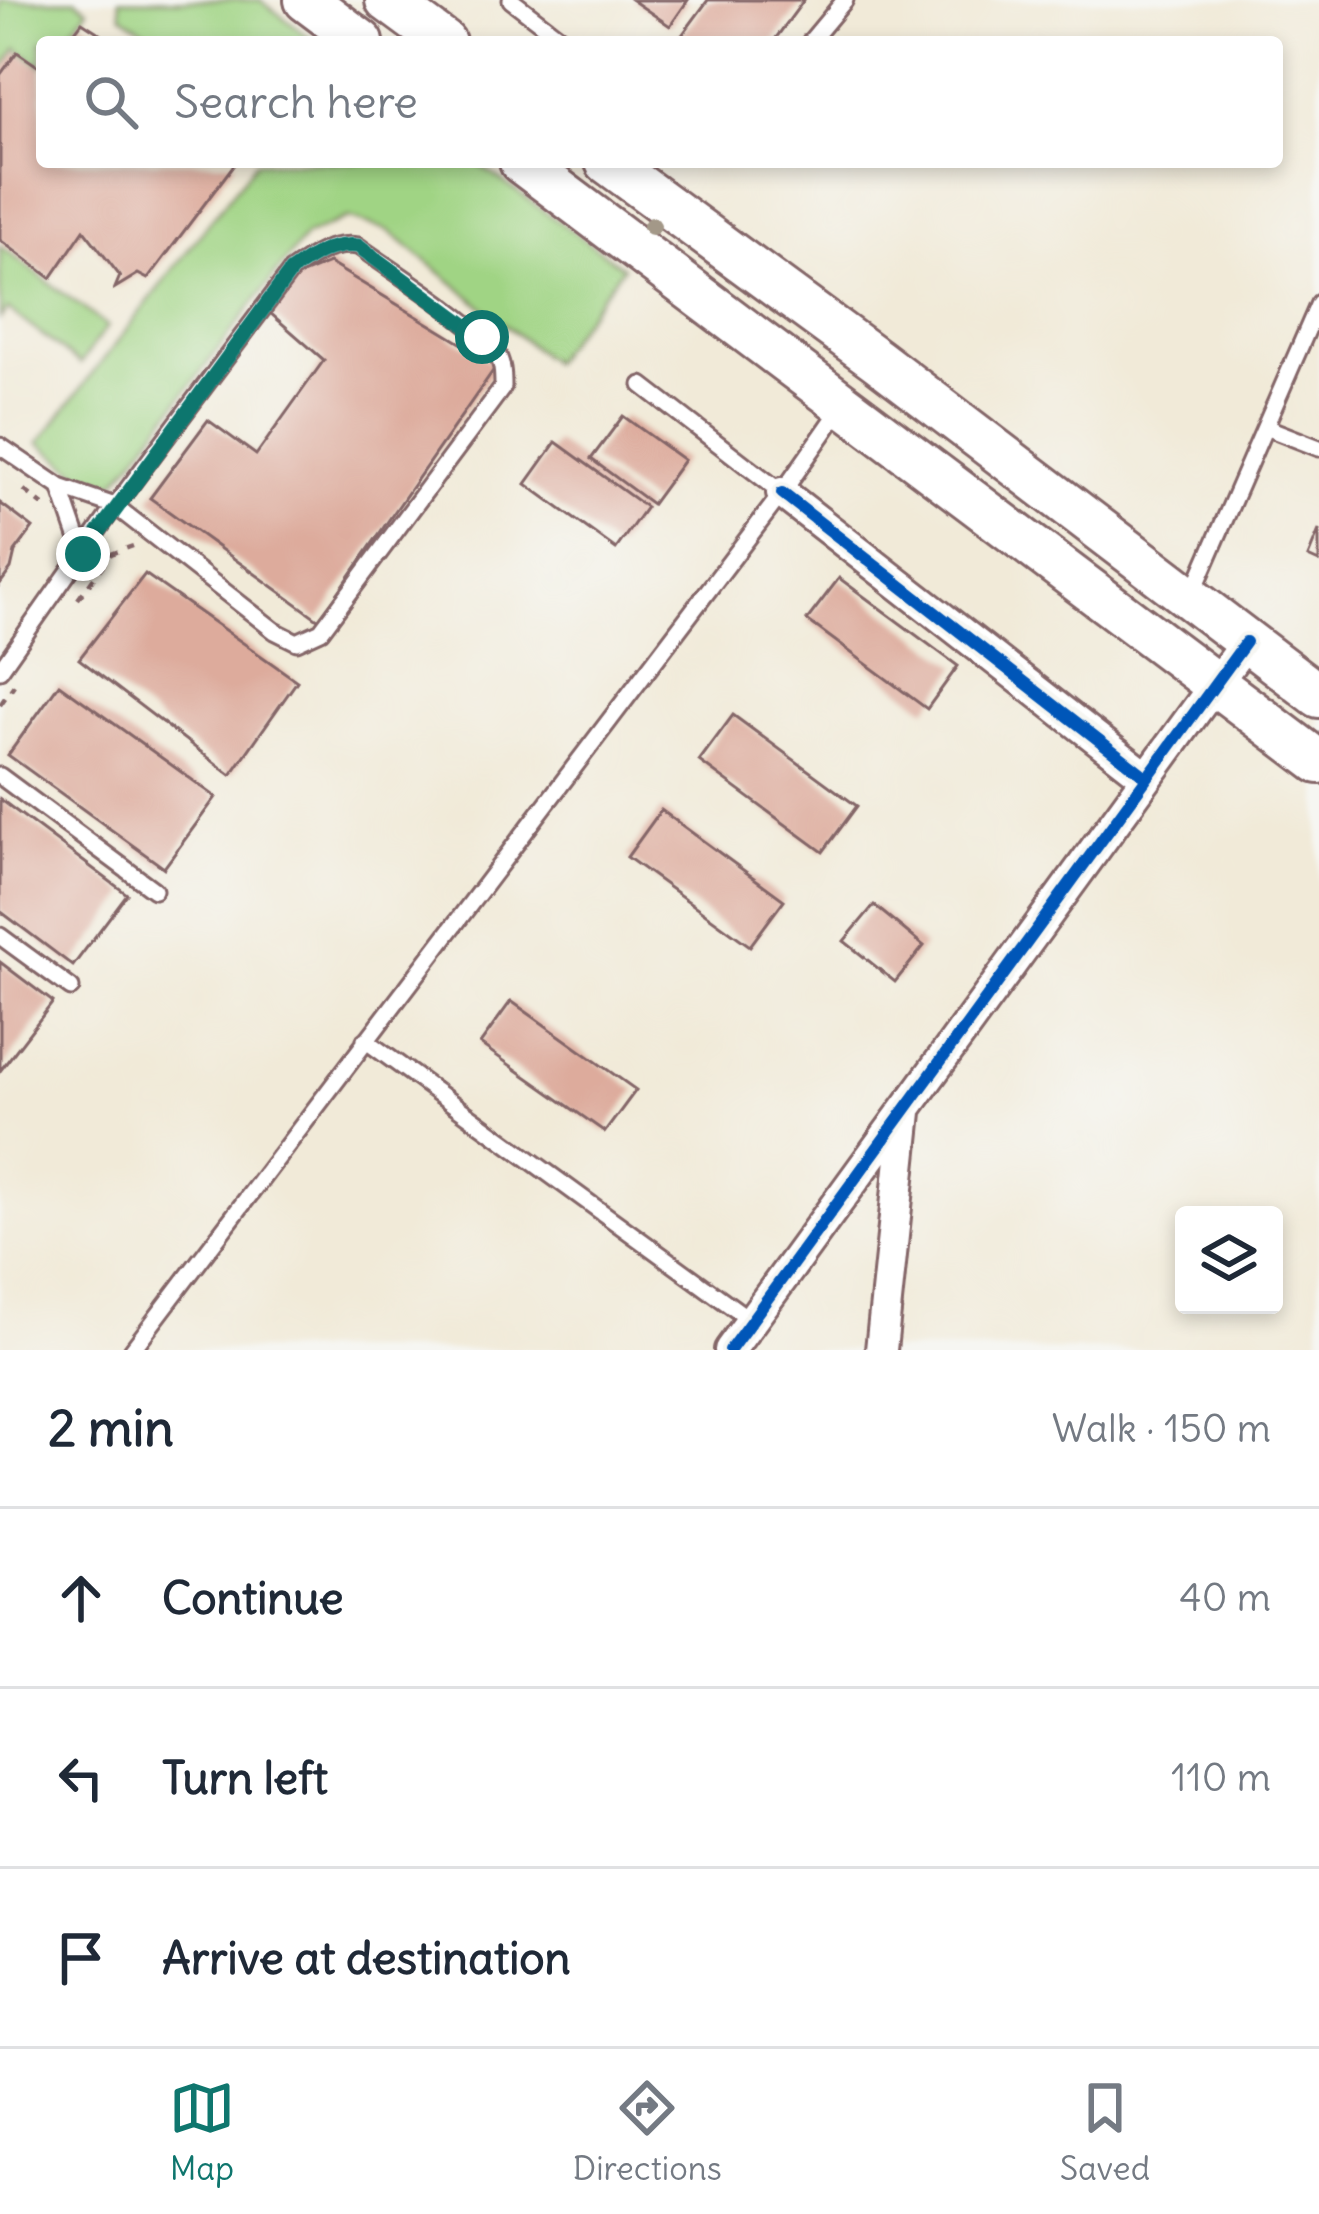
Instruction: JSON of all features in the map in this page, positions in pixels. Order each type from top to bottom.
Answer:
[{"type":"main road","points":[[306,0],[354,36]]},
{"type":"main road","points":[[387,0],[436,36]]},
{"type":"main road","points":[[529,168],[1319,762]]},
{"type":"main road","points":[[615,168],[1319,696]]},
{"type":"street","points":[[782,493],[1145,776]]},
{"type":"street","points":[[730,1350],[1246,642]]},
{"type":"street","points":[[881,1350],[906,1106]]},
{"type":"lane","points":[[511,0],[558,36]]},
{"type":"lane","points":[[815,36],[845,0]]},
{"type":"lane","points":[[0,446],[60,488],[115,506],[275,631],[298,642],[321,632],[503,387],[500,358],[482,337],[358,246],[345,244],[314,254],[291,271],[115,506],[0,670]]},
{"type":"lane","points":[[1190,599],[1319,303]]},
{"type":"lane","points":[[642,385],[782,493]]},
{"type":"lane","points":[[132,1350],[844,405]]},
{"type":"lane","points":[[1265,427],[1319,448]]},
{"type":"lane","points":[[60,488],[83,554]]},
{"type":"lane","points":[[0,776],[154,890]]},
{"type":"lane","points":[[0,936],[71,988]]},
{"type":"lane","points":[[365,1040],[753,1322]]},
{"type":"path","points":[[15,483],[44,506]]},
{"type":"path","points":[[69,610],[111,554],[138,545]]},
{"type":"path","points":[[0,705],[14,686]]},
{"type":"green space","points":[[0,0],[76,0],[88,9],[68,36],[36,36],[36,62],[17,48],[0,71]]},
{"type":"green space","points":[[119,0],[260,0],[308,36],[152,36],[121,15]]},
{"type":"green space","points":[[251,168],[483,168],[623,267],[551,362],[388,230],[347,218],[305,236],[117,480],[99,488],[39,443]]},
{"type":"green space","points":[[0,246],[107,326],[80,364],[8,309],[0,318]]},
{"type":"building","points":[[632,0],[688,0],[670,26]]},
{"type":"building","points":[[708,0],[804,0],[777,36],[681,36]]},
{"type":"building","points":[[82,22],[104,36],[72,36]]},
{"type":"building","points":[[17,52],[36,65],[36,168],[231,168],[148,279],[138,274],[115,288],[120,276],[84,230],[51,278],[0,240],[0,75]]},
{"type":"building","points":[[329,263],[497,365],[319,620],[150,498],[208,420],[256,455],[324,360],[270,313],[290,279]]},
{"type":"building","points":[[623,416],[684,460],[652,504],[591,459]]},
{"type":"building","points":[[556,442],[646,507],[616,549],[526,484]]},
{"type":"building","points":[[0,503],[33,528],[0,584]]},
{"type":"building","points":[[1319,530],[1319,562],[1308,557]]},
{"type":"building","points":[[145,574],[297,681],[231,775],[79,659]]},
{"type":"building","points":[[839,578],[958,666],[927,709],[807,620]]},
{"type":"building","points":[[59,684],[216,797],[164,868],[8,755]]},
{"type":"building","points":[[733,715],[857,806],[823,852],[699,761]]},
{"type":"building","points":[[0,799],[127,894],[73,966],[0,911]]},
{"type":"building","points":[[661,810],[784,900],[750,946],[627,857]]},
{"type":"building","points":[[874,905],[924,946],[895,982],[844,941]]},
{"type":"building","points":[[0,962],[53,1002],[0,1071]]},
{"type":"building","points":[[511,1001],[636,1090],[605,1132],[480,1044]]},
{"type":"cycle path","points":[[782,493],[1145,776]]},
{"type":"cycle path","points":[[730,1350],[1246,642]]},
{"type":"route","points":[[83,554],[291,271],[314,254],[345,244],[358,246],[482,337]]}]
